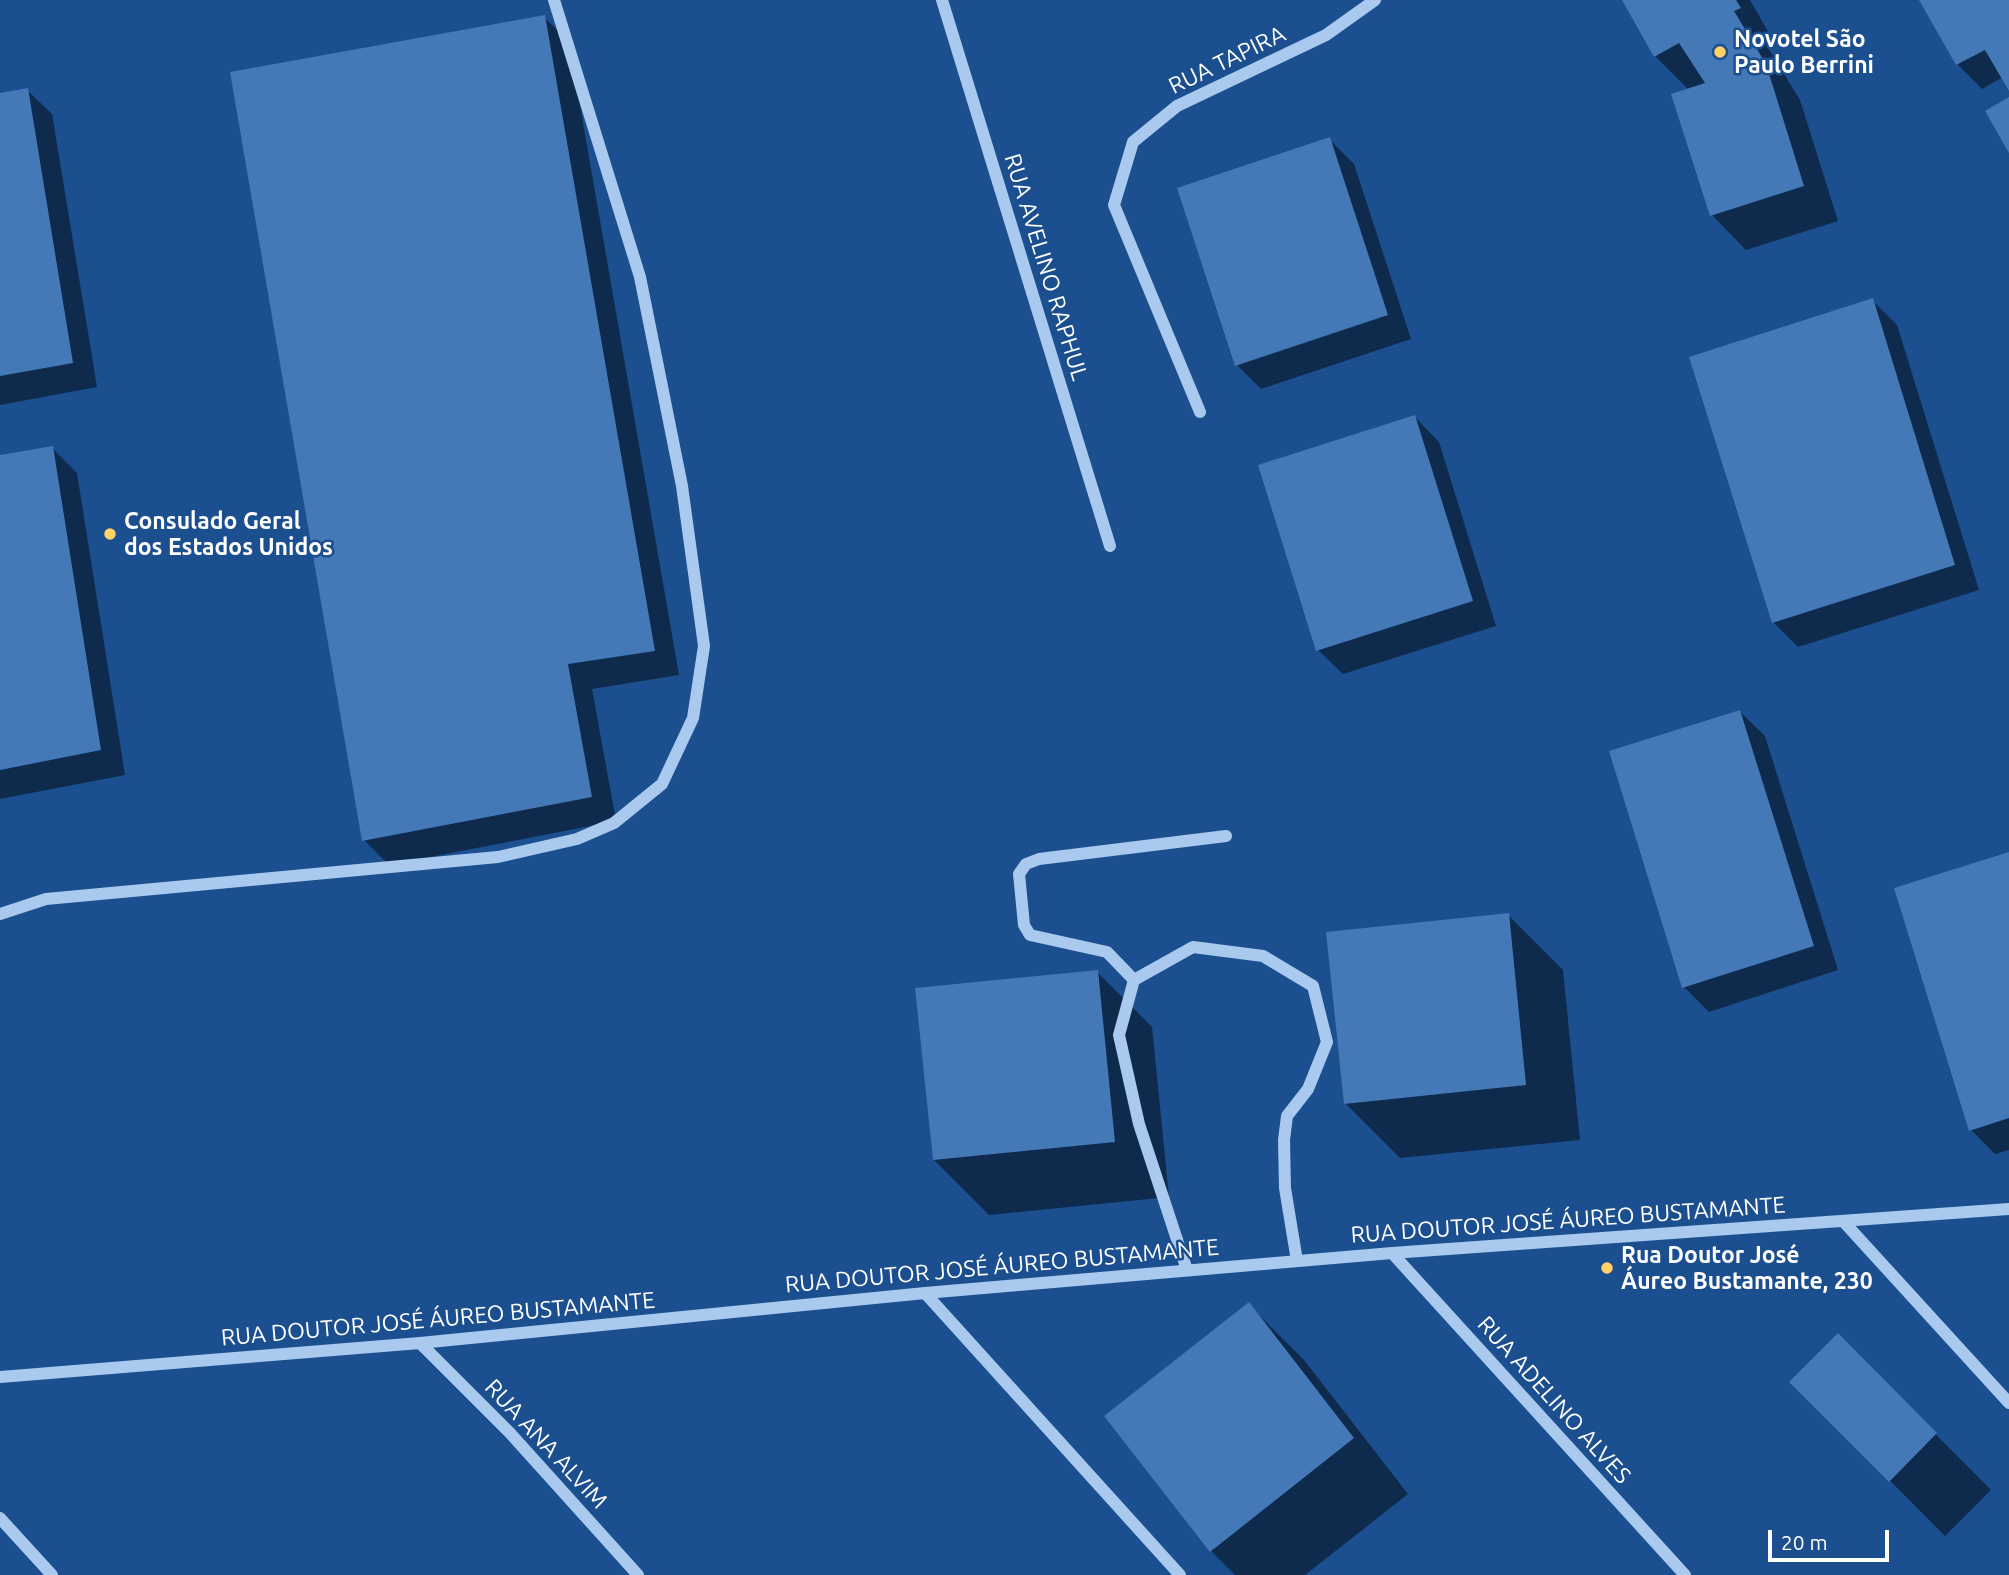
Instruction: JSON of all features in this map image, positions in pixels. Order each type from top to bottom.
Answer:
[{"type":"street","points":[[0,914],[46,899],[498,857],[577,839],[614,823],[662,784],[693,718],[704,646],[682,486],[640,276],[554,0]]},
{"type":"street","name":"RUA AVELINO RAPHUL","points":[[942,0],[1110,547]]},
{"type":"street","name":"RUA TAPIRA","points":[[1200,412],[1114,205],[1133,142],[1177,106],[1326,35],[1375,0]]},
{"type":"street","points":[[1135,980],[1107,952],[1030,935],[1024,925],[1019,874],[1026,864],[1040,859],[1226,836]]},
{"type":"street","points":[[1187,1270],[1139,1124],[1119,1035],[1135,980],[1193,947],[1263,956],[1313,986],[1327,1042],[1308,1089],[1287,1116],[1284,1140],[1285,1188],[1297,1261]]},
{"type":"street","name":"RUA DOUTOR JOSÉ ÁUREO BUSTAMANTE","points":[[0,1377],[420,1343],[925,1293],[1392,1252],[2009,1209]]},
{"type":"street","points":[[1843,1221],[2009,1403]]},
{"type":"street","name":"RUA ADELINO ALVES","points":[[1392,1252],[1685,1575]]},
{"type":"street","points":[[925,1293],[1180,1575]]},
{"type":"street","name":"RUA ANA ALVIM","points":[[420,1343],[510,1433],[638,1575]]},
{"type":"street","points":[[0,1518],[52,1575]]},
{"type":"building","points":[[1622,0],[1736,0],[1741,8],[1734,11],[1766,64],[1804,186],[1710,216],[1671,94],[1705,83],[1679,43],[1654,57]]},
{"type":"building","points":[[1919,0],[2009,0],[2009,91],[1985,50],[1956,65]]},
{"type":"building","points":[[545,15],[655,651],[568,664],[592,797],[362,841],[230,72]]},
{"type":"building","points":[[28,88],[73,363],[0,376],[0,93]]},
{"type":"building","points":[[2009,97],[2009,153],[1985,111]]},
{"type":"building","points":[[1330,137],[1388,315],[1235,366],[1177,188]]},
{"type":"building","points":[[1873,298],[1955,565],[1772,623],[1689,357]]},
{"type":"building","points":[[1415,415],[1473,601],[1316,651],[1258,465]]},
{"type":"building","points":[[53,446],[101,750],[0,770],[0,455]]},
{"type":"building","points":[[1740,710],[1814,946],[1682,988],[1609,751]]},
{"type":"building","points":[[2009,852],[2009,1118],[1969,1131],[1894,888]]},
{"type":"building","points":[[1509,913],[1526,1085],[1344,1104],[1326,932]]},
{"type":"building","points":[[1098,970],[1115,1142],[933,1160],[915,988]]},
{"type":"building","points":[[1249,1302],[1354,1438],[1210,1552],[1104,1416]]},
{"type":"building","points":[[1838,1333],[1937,1433],[1889,1482],[1789,1382]]},
{"type":"place","name":"Novotel São Paulo Berrini","points":[[1720,52]]},
{"type":"place","name":"Consulado Geral dos Estados Unidos","points":[[110,534]]},
{"type":"place","name":"Rua Doutor José Áureo Bustamante, 230","points":[[1607,1268]]}]
